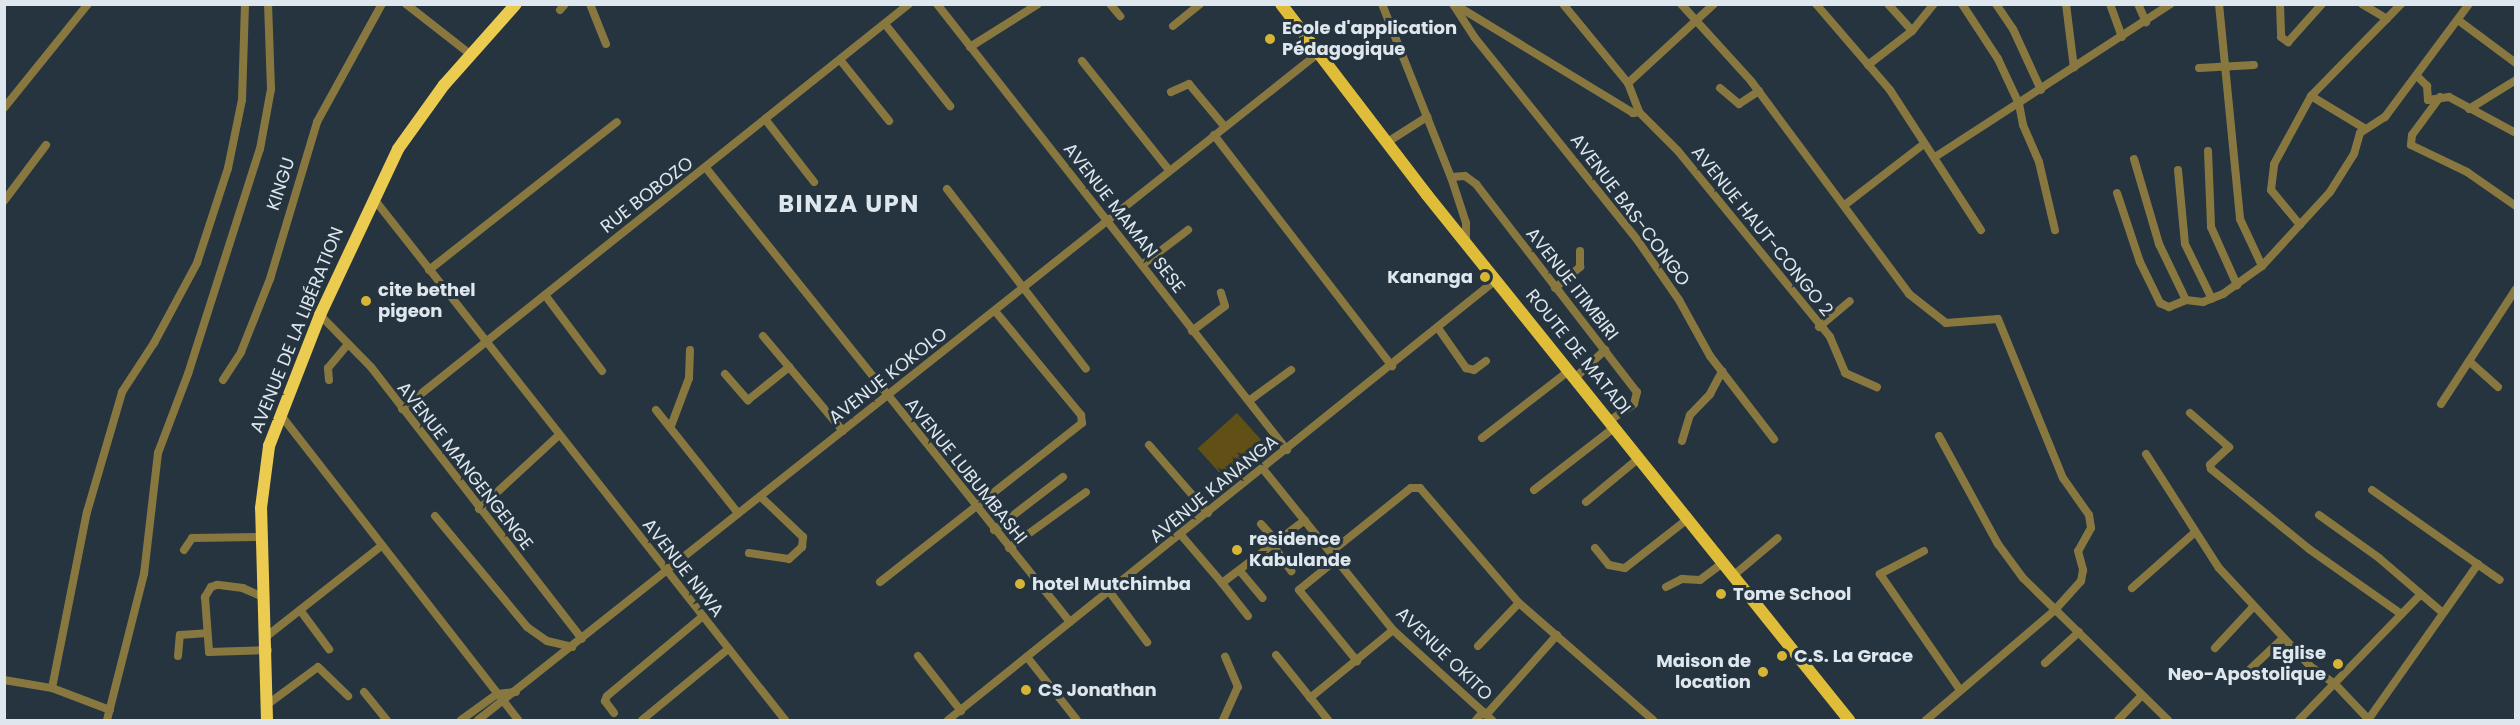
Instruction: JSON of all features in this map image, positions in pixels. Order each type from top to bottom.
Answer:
[{"type":"highway","name":"AVENUE DE LA LIBÉRATION","points":[[267,720],[268,650],[262,537],[265,467],[280,414],[320,315],[373,197],[419,116],[470,54],[516,4]]},
{"type":"main road","name":"ROUTE DE MATADI","points":[[1281,4],[1316,54],[1849,720]]},
{"type":"street","points":[[6,103],[88,4]]},
{"type":"street","points":[[52,688],[87,512],[122,392],[154,343],[197,263],[228,168],[242,100],[244,4]]},
{"type":"street","points":[[107,720],[144,574],[158,453],[189,374],[260,149],[272,89],[268,4]]},
{"type":"street","name":"KINGU","points":[[223,380],[241,352],[270,279],[317,122],[382,4]]},
{"type":"street","points":[[406,4],[470,54]]},
{"type":"street","points":[[590,4],[606,44]]},
{"type":"street","name":"RUE BOBOZO","points":[[402,409],[841,61],[909,4]]},
{"type":"street","name":"AVENUE MAMAN SESE","points":[[937,4],[1287,450]]},
{"type":"street","points":[[970,47],[1038,4]]},
{"type":"street","points":[[1110,4],[1120,16]]},
{"type":"street","points":[[1173,26],[1200,4]]},
{"type":"street","points":[[1382,4],[1450,177],[1466,224],[1466,242]]},
{"type":"street","points":[[1454,4],[1633,112],[1639,112]]},
{"type":"street","name":"AVENUE BAS-CONGO","points":[[1454,4],[1475,38],[1638,241],[1722,371],[1774,439]]},
{"type":"street","points":[[1681,4],[1759,91],[1846,204],[1909,294],[1936,319],[1952,323],[1998,319],[2036,409],[2040,429],[2063,478],[2091,521],[2078,551],[2083,570],[2081,581],[2055,609],[1926,720]]},
{"type":"street","points":[[1628,82],[1714,4]]},
{"type":"street","points":[[1816,4],[1890,90],[1981,230]]},
{"type":"street","points":[[1888,4],[1911,31]]},
{"type":"street","points":[[1868,65],[1911,31],[1934,4]]},
{"type":"street","points":[[1962,4],[1998,59],[2019,104],[2023,125],[2039,162],[2055,230]]},
{"type":"street","points":[[1996,4],[2013,29],[2041,90]]},
{"type":"street","points":[[2066,4],[2074,68]]},
{"type":"street","points":[[2110,4],[2122,38]]},
{"type":"street","points":[[2138,4],[2146,22]]},
{"type":"street","points":[[2218,4],[2227,67],[2240,219],[2262,266]]},
{"type":"street","points":[[2280,4],[2281,37],[2288,42],[2322,4]]},
{"type":"street","points":[[2362,4],[2387,19]]},
{"type":"street","points":[[2300,225],[2278,202],[2269,180],[2279,153],[2311,96],[2401,4]]},
{"type":"street","points":[[2117,193],[2140,262],[2160,303],[2169,307],[2186,300],[2212,299],[2237,285],[2262,266],[2330,192],[2354,154],[2356,140],[2364,128],[2385,117],[2418,77],[2469,4]]},
{"type":"street","points":[[1935,157],[2122,38],[2169,5]]},
{"type":"street","name":"AVENUE HAUT-CONGO 2","points":[[1568,6],[1628,82],[1639,112],[1678,151],[1834,344],[1834,354],[1845,373],[1877,387]]},
{"type":"street","points":[[2458,20],[2516,63]]},
{"type":"street","points":[[885,24],[950,106]]},
{"type":"street","name":"AVENUE KOKOLO","points":[[478,720],[503,703],[572,646],[667,573],[738,513],[888,397],[1316,54]]},
{"type":"street","points":[[841,61],[889,122]]},
{"type":"street","points":[[1082,62],[1169,170]]},
{"type":"street","points":[[2199,68],[2254,65]]},
{"type":"street","points":[[2418,77],[2427,86],[2426,99],[2449,97],[2516,133]]},
{"type":"street","points":[[2469,109],[2516,80]]},
{"type":"street","points":[[1171,92],[1190,84],[1225,127]]},
{"type":"street","points":[[1720,88],[1739,104],[1759,91]]},
{"type":"street","points":[[2311,96],[2364,128]]},
{"type":"street","points":[[2440,97],[2412,135],[2411,145],[2467,172],[2516,206]]},
{"type":"street","points":[[1386,142],[1427,117]]},
{"type":"street","points":[[765,119],[814,182]]},
{"type":"street","points":[[429,270],[617,122]]},
{"type":"street","points":[[1214,135],[1392,366]]},
{"type":"street","points":[[1846,204],[1924,144]]},
{"type":"street","points":[[4,201],[46,145]]},
{"type":"street","points":[[2208,151],[2211,227],[2237,285]]},
{"type":"street","points":[[2134,159],[2159,244],[2186,300]]},
{"type":"street","name":"AVENUE LUBUMBASHI","points":[[706,168],[975,507],[1070,622]]},
{"type":"street","points":[[2178,170],[2185,244],[2212,299]]},
{"type":"street","name":"AVENUE ITIMBIRI","points":[[1450,177],[1466,176],[1476,184],[1637,392],[1634,404],[1613,423]]},
{"type":"street","points":[[947,189],[1086,369]]},
{"type":"street","name":"AVENUE NIWA","points":[[373,197],[785,720]]},
{"type":"street","points":[[1142,266],[1188,230]]},
{"type":"street","points":[[1555,288],[1580,267],[1580,250]]},
{"type":"street","name":"AVENUE KANANGA","points":[[948,720],[1181,536],[1497,279]]},
{"type":"street","points":[[2442,404],[2516,290]]},
{"type":"street","points":[[1192,331],[1225,306],[1221,293]]},
{"type":"street","points":[[545,295],[602,371]]},
{"type":"street","points":[[1819,327],[1850,301]]},
{"type":"street","points":[[880,582],[1083,420],[995,311]]},
{"type":"street","name":"AVENUE MANGENGENGE","points":[[320,315],[371,367],[478,509],[582,639]]},
{"type":"street","points":[[1438,328],[1466,368],[1474,369],[1486,361]]},
{"type":"street","points":[[764,336],[843,432]]},
{"type":"street","points":[[329,380],[328,368],[347,345]]},
{"type":"street","points":[[671,426],[689,378],[690,350]]},
{"type":"street","points":[[1482,438],[1605,350]]},
{"type":"street","points":[[2469,361],[2498,387]]},
{"type":"street","points":[[725,374],[748,400],[789,367]]},
{"type":"street","points":[[1250,400],[1291,370]]},
{"type":"street","points":[[1682,441],[1690,415],[1710,394],[1722,371]]},
{"type":"street","points":[[656,410],[738,513]]},
{"type":"street","points":[[2190,413],[2229,447],[2210,465],[2211,469],[2309,549],[2401,614]]},
{"type":"street","points":[[280,414],[328,472],[380,548],[518,720]]},
{"type":"street","points":[[1534,490],[1613,423]]},
{"type":"street","points":[[478,509],[559,435]]},
{"type":"street","points":[[1939,436],[1998,544],[2023,578],[2168,720]]},
{"type":"street","points":[[1149,445],[1208,513]]},
{"type":"street","points":[[2145,454],[2193,534],[2253,607],[2283,638],[2335,684],[2368,720],[2478,564]]},
{"type":"street","points":[[1586,502],[1639,458]]},
{"type":"street","name":"AVENUE OKITO","points":[[1263,469],[1393,630],[1487,716]]},
{"type":"street","points":[[994,530],[1063,477]]},
{"type":"street","points":[[1331,552],[1415,487],[1424,491],[1519,603],[1653,720]]},
{"type":"street","points":[[2372,490],[2500,580]]},
{"type":"street","points":[[1009,548],[1086,492]]},
{"type":"street","points":[[749,553],[789,559],[802,547],[803,537],[760,496]]},
{"type":"street","points":[[2319,515],[2379,558],[2443,613]]},
{"type":"street","points":[[435,516],[527,627],[547,641],[572,646]]},
{"type":"street","points":[[1595,548],[1609,565],[1624,568],[1689,519]]},
{"type":"street","points":[[1222,583],[1305,520]]},
{"type":"street","points":[[1262,524],[1291,571]]},
{"type":"street","points":[[2132,588],[2193,534]]},
{"type":"street","points":[[1181,536],[1248,616]]},
{"type":"street","points":[[184,550],[192,538],[262,537]]},
{"type":"street","points":[[1734,575],[1778,537]]},
{"type":"street","points":[[267,636],[380,548]]},
{"type":"street","points":[[1924,551],[1880,574],[1960,690]]},
{"type":"street","points":[[1337,560],[1299,590],[1357,661]]},
{"type":"street","points":[[1666,588],[1682,579],[1700,580],[1724,562]]},
{"type":"street","points":[[1240,571],[1263,597]]},
{"type":"street","points":[[265,598],[233,586],[211,587],[205,597],[207,633],[212,654],[268,650]]},
{"type":"street","points":[[1109,591],[1147,642]]},
{"type":"street","points":[[2299,720],[2420,595]]},
{"type":"street","points":[[1478,646],[1519,603]]},
{"type":"street","points":[[2215,648],[2253,607]]},
{"type":"street","points":[[300,610],[329,649]]},
{"type":"street","points":[[614,713],[605,701],[607,696],[702,616]]},
{"type":"street","points":[[1310,698],[1393,630]]},
{"type":"street","points":[[2045,663],[2079,632]]},
{"type":"street","points":[[178,656],[180,635],[207,633]]},
{"type":"street","points":[[1476,720],[1487,716],[1557,635]]},
{"type":"street","points":[[2244,675],[2283,638]]},
{"type":"street","points":[[642,720],[728,649]]},
{"type":"street","points":[[1276,655],[1328,720]]},
{"type":"street","points":[[918,656],[961,711]]},
{"type":"street","points":[[1027,657],[1077,720]]},
{"type":"street","points":[[1223,720],[1238,687],[1225,657]]},
{"type":"street","points":[[268,704],[318,667],[348,696]]},
{"type":"street","points":[[4,680],[52,688],[110,710]]},
{"type":"street","points":[[364,692],[387,720]]},
{"type":"street","points":[[461,720],[497,694],[516,692]]},
{"type":"street","points":[[2118,720],[2141,696]]},
{"type":"shaded area","points":[[1237,413],[1261,440],[1222,475],[1198,448]]},
{"type":"place","name":"Ecole d'application Pédagogique","points":[[1270,39]]},
{"type":"place","name":"Kananga","points":[[1485,277]]},
{"type":"place","name":"cite bethel pigeon","points":[[366,301]]},
{"type":"place","name":"residence Kabulande","points":[[1237,550]]},
{"type":"place","name":"hotel Mutchimba","points":[[1020,584]]},
{"type":"place","name":"Tome School","points":[[1721,594]]},
{"type":"place","name":"C.S. La Grace","points":[[1782,656]]},
{"type":"place","name":"Eglise Neo-Apostolique","points":[[2338,664]]},
{"type":"place","name":"Maison de location","points":[[1763,672]]},
{"type":"place","name":"CS Jonathan","points":[[1026,690]]},
{"type":"district","name":"BINZA UPN","points":[[849,204]]}]
